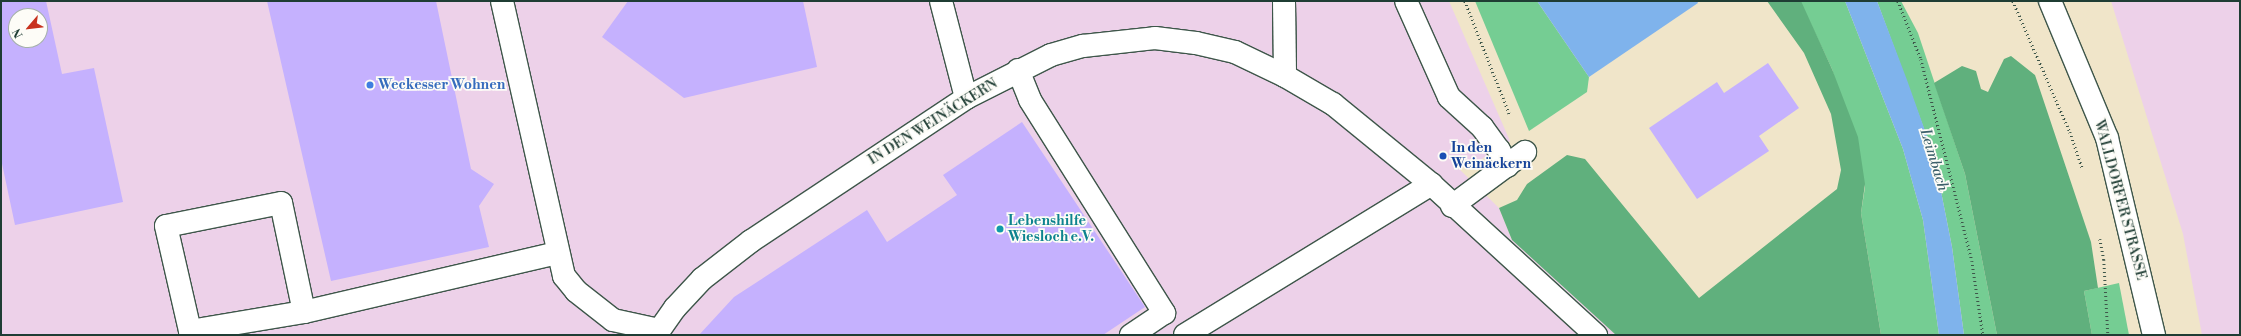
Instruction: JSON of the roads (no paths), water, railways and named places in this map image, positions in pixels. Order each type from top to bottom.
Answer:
[{"type":"street","points":[[502,1],[556,253],[564,276],[576,291],[613,320],[657,333]]},
{"type":"street","points":[[941,1],[966,98]]},
{"type":"street","points":[[1284,1],[1285,76]]},
{"type":"street","points":[[1406,1],[1449,97],[1482,127],[1500,150],[1507,166]]},
{"type":"street","name":"WALLDORFER STRASSE","points":[[2050,1],[2107,138],[2154,335]]},
{"type":"street","name":"IN DEN WEINÄCKERN","points":[[657,333],[675,308],[702,279],[751,241],[966,98],[1018,70],[1051,55],[1084,46],[1155,38],[1196,42],[1235,52],[1285,76],[1333,104],[1431,184],[1452,206],[1596,335]]},
{"type":"street","points":[[1018,70],[1030,100],[1164,313],[1131,335]]},
{"type":"street","points":[[1452,206],[1525,152]]},
{"type":"street","points":[[1185,335],[1431,184]]},
{"type":"street","points":[[304,312],[281,203],[166,226],[190,331],[304,312],[556,253]]},
{"type":"water","points":[[1537,1],[1697,1],[1698,3],[1589,77]]},
{"type":"water","name":"Leimbach","points":[[1845,1],[1877,1],[1907,80],[1934,156],[1952,247],[1964,335],[1939,335],[1923,220],[1903,149]]},
{"type":"place","name":"Weckesser Wohnen","points":[[370,85]]},
{"type":"place","name":"In den Weinäckern","points":[[1443,156]]},
{"type":"place","name":"Lebenshilfe Wiesloch e.V.","points":[[1000,229]]}]
